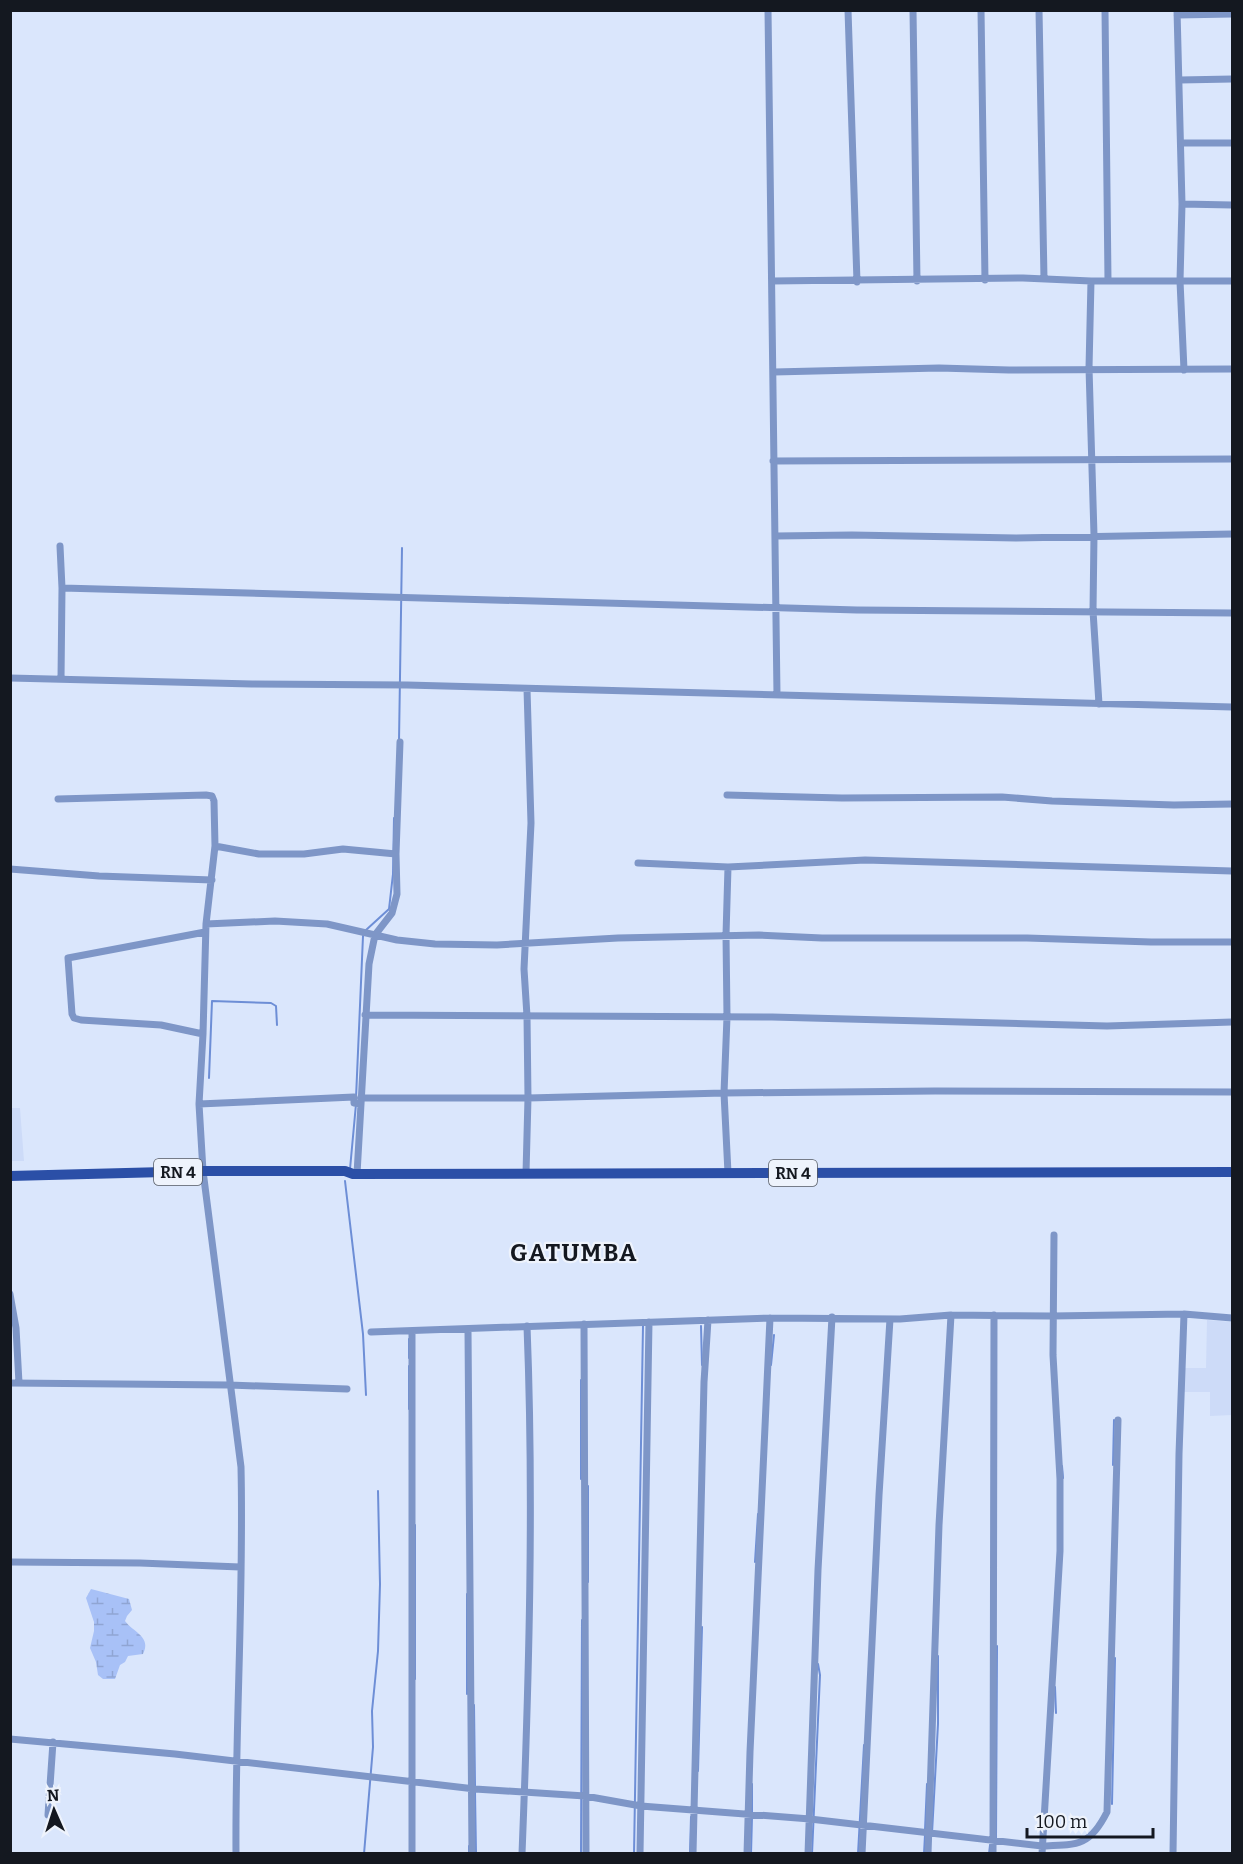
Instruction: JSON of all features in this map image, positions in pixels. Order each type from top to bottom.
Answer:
[{"type":"main road","name":"RN 4","points":[[10,1176],[203,1171],[345,1171],[353,1174],[1233,1172]]},
{"type":"street","points":[[768,10],[777,695]]},
{"type":"street","points":[[848,10],[856,282]]},
{"type":"street","points":[[913,10],[917,281]]},
{"type":"street","points":[[981,10],[985,280]]},
{"type":"street","points":[[1039,10],[1044,279]]},
{"type":"street","points":[[1105,10],[1108,281]]},
{"type":"street","points":[[1184,370],[1180,280],[1182,204],[1177,13],[1233,14]]},
{"type":"street","points":[[1180,80],[1233,79]]},
{"type":"street","points":[[1181,143],[1233,142]]},
{"type":"street","points":[[1182,204],[1233,205]]},
{"type":"street","points":[[772,281],[856,282],[1023,278],[1091,281],[1233,281]]},
{"type":"street","points":[[1091,281],[1089,369],[1094,535],[1093,611],[1098,704]]},
{"type":"street","points":[[774,372],[939,368],[1233,369]]},
{"type":"street","points":[[773,462],[1091,458],[1233,459]]},
{"type":"street","points":[[776,536],[1016,538],[1233,534]]},
{"type":"street","points":[[60,546],[61,679]]},
{"type":"street","points":[[62,588],[775,608],[1233,613]]},
{"type":"street","points":[[10,678],[407,685],[1233,707]]},
{"type":"street","points":[[526,1173],[528,1098],[524,969],[531,823],[527,688]]},
{"type":"street","points":[[368,934],[392,914],[397,894],[393,853],[400,742]]},
{"type":"street","points":[[727,795],[842,798],[1002,797],[1174,805],[1233,804]]},
{"type":"street","points":[[58,800],[212,796],[214,801],[215,846],[206,928],[203,1034],[198,1104],[203,1171],[241,1467],[235,1762],[236,1854]]},
{"type":"street","points":[[215,846],[259,854],[315,853],[343,849],[393,853]]},
{"type":"street","points":[[638,863],[728,867],[865,860],[1233,871]]},
{"type":"street","points":[[728,867],[724,1093],[728,1173]]},
{"type":"street","points":[[10,869],[99,876],[212,880]]},
{"type":"street","points":[[203,1034],[161,1025],[81,1020],[74,1017],[68,958],[206,928],[274,921],[327,924],[368,934],[435,944],[526,944],[618,938],[726,935],[1233,942]]},
{"type":"street","points":[[357,1173],[359,1102],[369,964],[368,934]]},
{"type":"street","points":[[365,1015],[727,1017],[1107,1026],[1233,1022]]},
{"type":"street","points":[[198,1104],[354,1097],[359,1102],[724,1093],[1233,1092]]},
{"type":"street","points":[[1042,1850],[1060,1551],[1060,1479],[1053,1377],[1054,1235]]},
{"type":"street","points":[[10,1294],[16,1328],[19,1383]]},
{"type":"street","points":[[1173,1854],[1179,1454],[1184,1314]]},
{"type":"street","points":[[372,1332],[770,1318],[890,1318],[951,1315],[1052,1317],[1184,1314],[1233,1318]]},
{"type":"street","points":[[928,1854],[939,1525],[951,1315]]},
{"type":"street","points":[[993,1854],[994,1315]]},
{"type":"street","points":[[808,1854],[818,1570],[832,1317]]},
{"type":"street","points":[[747,1854],[770,1318]]},
{"type":"street","points":[[862,1854],[890,1318]]},
{"type":"street","points":[[693,1854],[704,1382],[708,1320]]},
{"type":"street","points":[[640,1854],[649,1322]]},
{"type":"street","points":[[584,1324],[586,1854]]},
{"type":"street","points":[[522,1854],[530,1527],[530,1405],[527,1326]]},
{"type":"street","points":[[468,1330],[472,1854]]},
{"type":"street","points":[[411,1854],[412,1331]]},
{"type":"street","points":[[10,1383],[229,1385],[347,1389]]},
{"type":"street","points":[[10,1739],[472,1789],[585,1796],[641,1806],[810,1819],[994,1840],[1042,1850],[1081,1843],[1092,1837],[1107,1812],[1118,1420]]},
{"type":"street","points":[[10,1562],[140,1563],[240,1567]]},
{"type":"street","points":[[48,1815],[53,1742]]},
{"type":"shaded area","points":[[11,1108],[20,1108],[24,1161],[11,1161]]},
{"type":"shaded area","points":[[1207,1320],[1232,1322],[1232,1415],[1210,1416],[1210,1392],[1182,1392],[1183,1368],[1206,1368]]},
{"type":"green space","points":[[91,1589],[129,1599],[132,1610],[125,1621],[145,1643],[143,1654],[128,1656],[120,1665],[115,1679],[103,1679],[98,1675],[90,1648],[94,1622],[86,1598]]},
{"type":"waterway","points":[[399,741],[402,548]]},
{"type":"waterway","points":[[356,1098],[363,936],[366,930],[389,909],[393,874],[394,818]]},
{"type":"waterway","points":[[209,1078],[212,1001],[271,1003],[276,1006],[277,1025]]},
{"type":"waterway","points":[[350,1169],[356,1104]]},
{"type":"waterway","points":[[345,1181],[363,1334],[366,1395]]},
{"type":"waterway","points":[[634,1854],[643,1326]]},
{"type":"waterway","points":[[701,1326],[702,1365]]},
{"type":"waterway","points":[[771,1365],[774,1335]]},
{"type":"waterway","points":[[409,1339],[409,1358]]},
{"type":"waterway","points":[[409,1366],[409,1409]]},
{"type":"waterway","points":[[581,1380],[581,1479]]},
{"type":"waterway","points":[[1113,1465],[1114,1420]]},
{"type":"waterway","points":[[1062,1466],[1063,1478]]},
{"type":"waterway","points":[[588,1486],[588,1582]]},
{"type":"waterway","points":[[364,1854],[373,1747],[372,1711],[378,1651],[380,1584],[378,1491]]},
{"type":"waterway","points":[[755,1562],[758,1514]]},
{"type":"waterway","points":[[415,1525],[415,1679]]},
{"type":"waterway","points":[[467,1594],[467,1694]]},
{"type":"waterway","points":[[581,1854],[582,1620]]},
{"type":"waterway","points":[[698,1771],[702,1627]]},
{"type":"waterway","points":[[996,1839],[997,1646]]},
{"type":"waterway","points":[[932,1833],[938,1724],[938,1656]]},
{"type":"waterway","points":[[1112,1804],[1115,1658]]},
{"type":"waterway","points":[[812,1854],[820,1675],[818,1664]]},
{"type":"waterway","points":[[1055,1687],[1056,1713]]},
{"type":"waterway","points":[[474,1705],[475,1786]]},
{"type":"waterway","points":[[858,1854],[864,1745]]},
{"type":"waterway","points":[[752,1784],[752,1812]]},
{"type":"waterway","points":[[925,1830],[927,1784]]},
{"type":"waterway","points":[[475,1792],[476,1854]]},
{"type":"waterway","points":[[690,1854],[691,1817]]},
{"type":"waterway","points":[[751,1854],[752,1817]]},
{"type":"waterway","points":[[924,1854],[925,1835]]},
{"type":"waterway","points":[[989,1854],[990,1845]]},
{"type":"waterway","points":[[469,1846],[469,1854]]},
{"type":"district","name":"GATUMBA","points":[[574,1253]]}]
